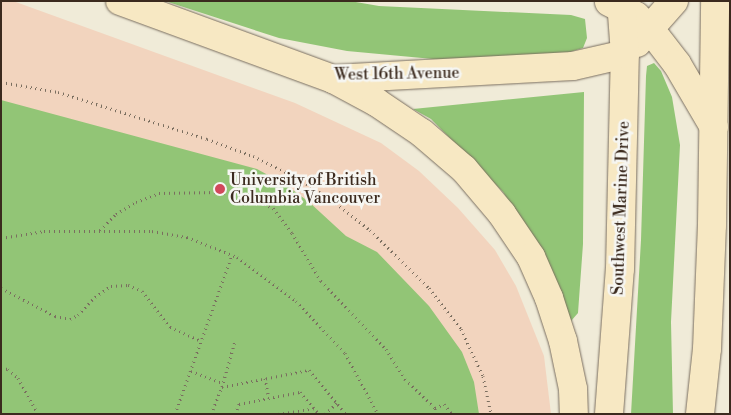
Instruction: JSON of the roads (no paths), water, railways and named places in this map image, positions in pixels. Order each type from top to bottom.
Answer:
[{"type":"main road","name":"West 16th Avenue","points":[[120,1],[333,78],[573,66],[625,54]]},
{"type":"main road","points":[[625,54],[674,1]]},
{"type":"main road","points":[[700,414],[707,340],[714,128],[715,1]]},
{"type":"main road","points":[[616,3],[636,16],[650,29],[678,64],[714,128]]},
{"type":"main road","name":"Southwest Marine Drive","points":[[609,414],[620,269],[625,54],[616,3]]},
{"type":"main road","points":[[333,78],[376,102],[422,133],[464,169],[502,214],[531,257],[549,298],[563,341],[573,389],[574,414]]},
{"type":"place","name":"University of British Columbia Vancouver","points":[[220,189]]}]
